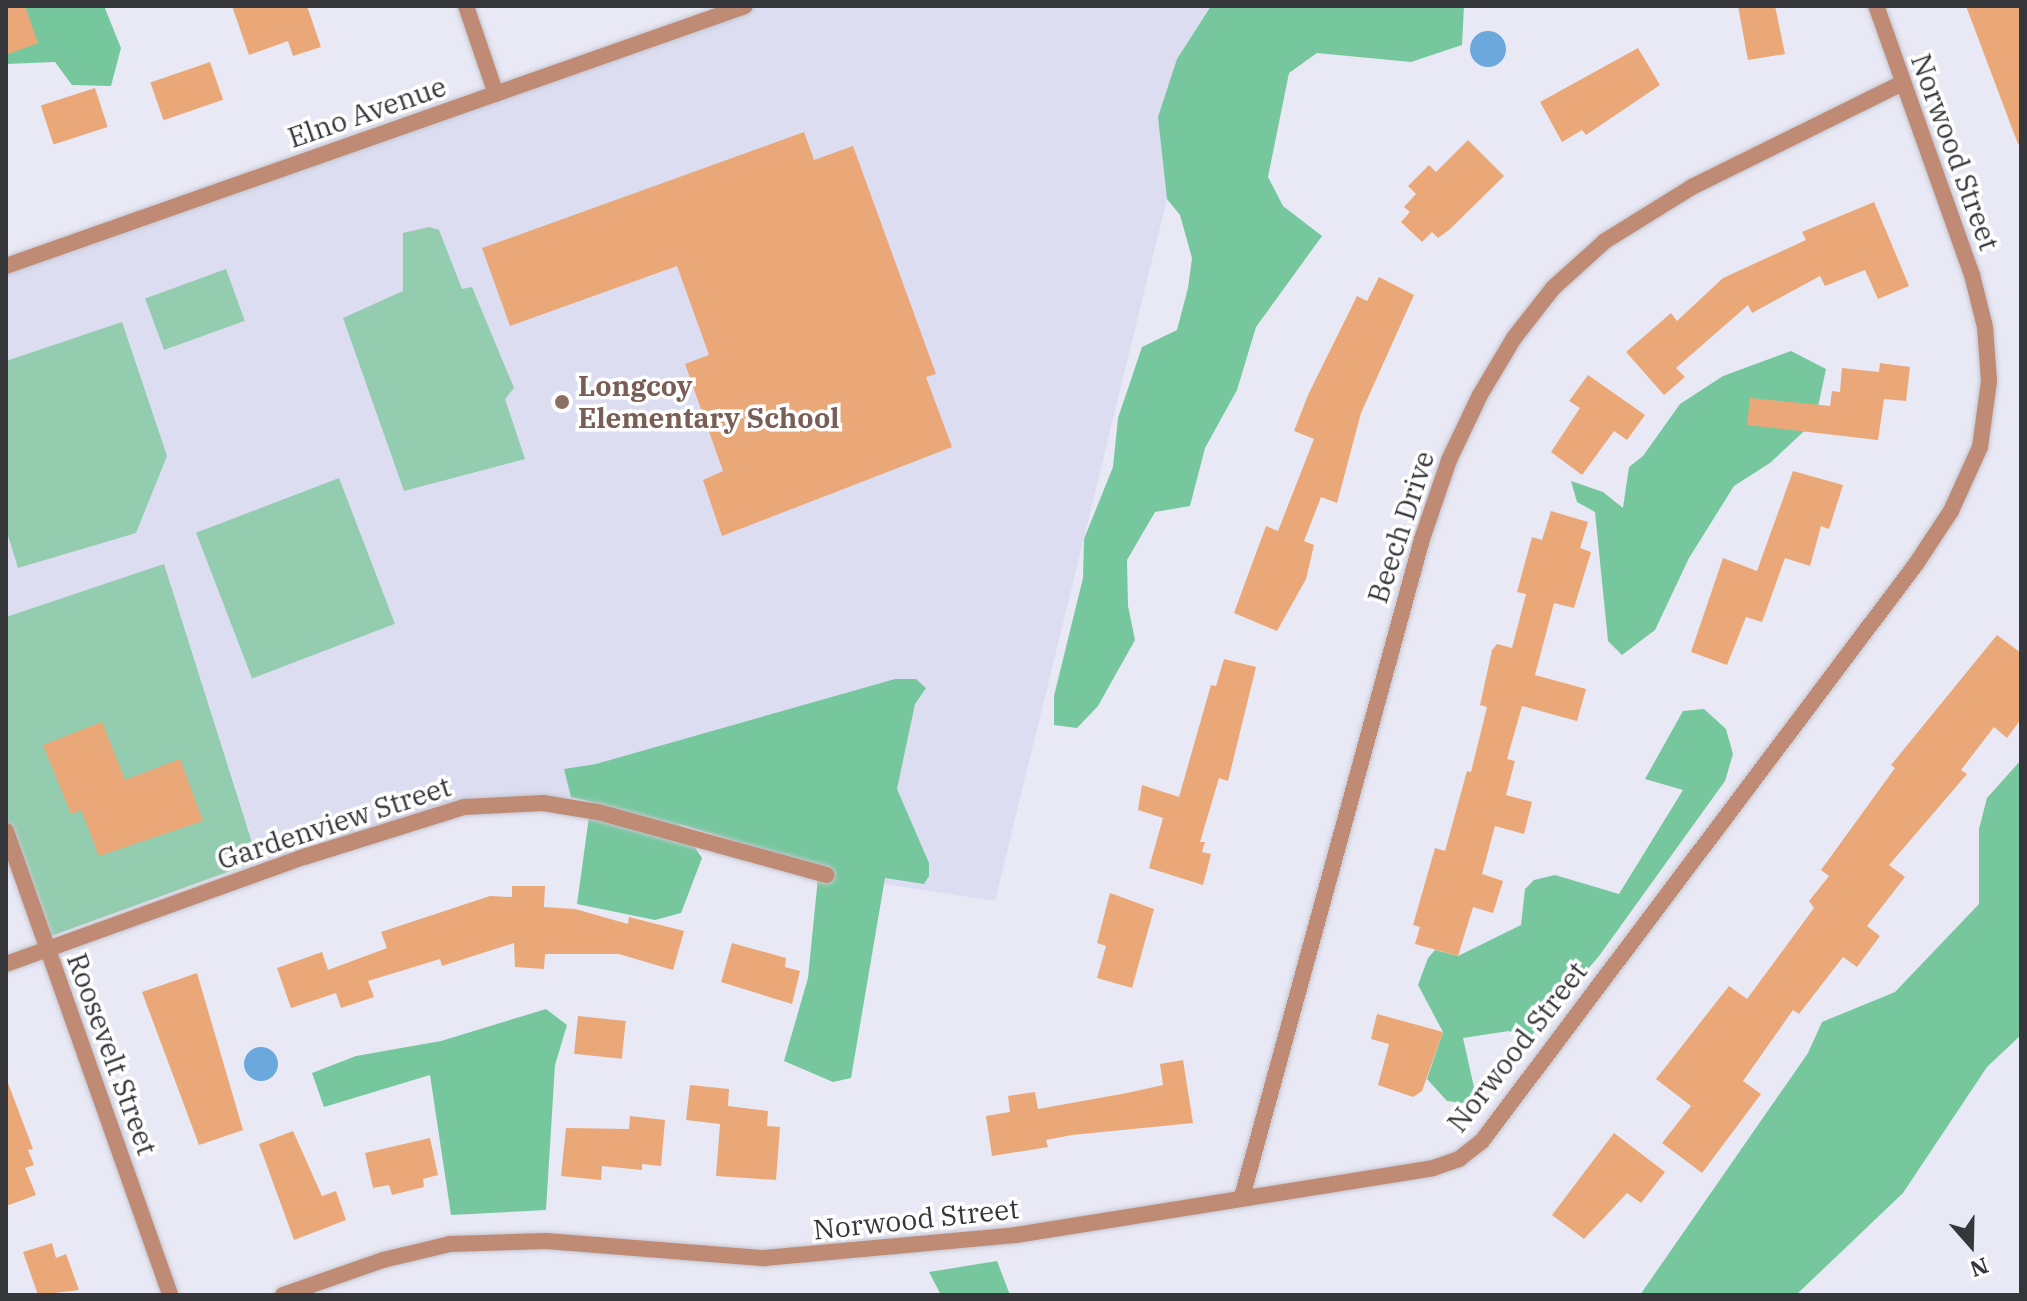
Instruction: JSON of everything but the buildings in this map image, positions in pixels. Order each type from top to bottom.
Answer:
[{"type":"street","points":[[466,6],[496,94]]},
{"type":"street","name":"Elno Avenue","points":[[6,266],[745,6]]},
{"type":"street","name":"Norwood Street","points":[[283,1295],[383,1260],[450,1244],[546,1241],[749,1257],[817,1256],[1032,1233],[1433,1168],[1459,1159],[1482,1141],[1951,511],[1980,447],[1989,381],[1985,327],[1972,275],[1876,6]]},
{"type":"street","name":"Beech Drive","points":[[1242,1197],[1422,539],[1449,460],[1480,395],[1514,338],[1553,288],[1605,241],[1692,187],[1902,83]]},
{"type":"street","name":"Gardenview Street","points":[[6,964],[278,866],[464,807],[543,803],[598,812],[826,875]]},
{"type":"street","name":"Roosevelt Street","points":[[6,831],[170,1295]]},
{"type":"shaded area","name":"Longcoy Elementary School","points":[[745,6],[1235,6],[1199,68],[995,901],[826,875],[598,812],[464,807],[262,871],[164,565],[6,617],[6,266]]},
{"type":"green space","points":[[6,6],[104,6],[121,48],[111,86],[72,85],[55,62],[6,64]]},
{"type":"green space","points":[[1211,6],[1464,6],[1462,45],[1411,62],[1317,53],[1289,73],[1268,177],[1283,206],[1322,236],[1256,327],[1237,390],[1205,448],[1190,506],[1155,512],[1127,560],[1128,606],[1135,640],[1098,706],[1077,728],[1054,725],[1054,696],[1083,578],[1084,539],[1113,467],[1118,418],[1142,347],[1177,330],[1188,288],[1192,258],[1180,215],[1167,199],[1158,117],[1177,59]]},
{"type":"green space","points":[[429,227],[439,230],[462,289],[472,287],[514,388],[505,399],[525,459],[404,491],[343,318],[403,291],[403,233]]},
{"type":"green space","points":[[226,269],[245,321],[164,350],[145,298]]},
{"type":"green space","points":[[122,322],[167,456],[136,533],[18,568],[6,529],[6,361]]},
{"type":"green space","points":[[1791,351],[1826,369],[1815,421],[1770,463],[1734,486],[1689,558],[1655,630],[1622,655],[1608,641],[1595,512],[1577,502],[1571,481],[1603,492],[1623,508],[1629,467],[1643,456],[1680,404],[1723,376]]},
{"type":"green space","points":[[339,478],[395,624],[252,678],[196,533]]},
{"type":"green space","points":[[164,564],[258,861],[43,939],[6,831],[6,617]]},
{"type":"green space","points":[[895,679],[916,679],[926,688],[915,704],[897,789],[929,863],[929,876],[924,884],[885,878],[851,1078],[833,1082],[784,1061],[808,978],[819,867],[679,824],[702,858],[681,913],[655,920],[577,904],[591,802],[571,797],[564,769],[596,764]]},
{"type":"green space","points":[[1704,709],[1726,729],[1733,754],[1725,781],[1599,956],[1527,1041],[1509,1031],[1463,1038],[1478,1105],[1447,1101],[1427,1079],[1443,1032],[1418,985],[1428,958],[1435,950],[1458,956],[1521,925],[1525,889],[1534,880],[1555,875],[1619,894],[1683,790],[1645,779],[1683,711]]},
{"type":"green space","points":[[2021,760],[2021,1035],[1987,1067],[1903,1193],[1796,1295],[1640,1295],[1808,1053],[1822,1022],[1895,992],[1979,904],[1979,829],[1987,798]]},
{"type":"green space","points":[[546,1009],[567,1025],[555,1065],[546,1210],[451,1215],[430,1075],[324,1107],[312,1073],[356,1056],[441,1041]]},
{"type":"green space","points":[[997,1261],[1010,1295],[941,1295],[929,1272]]},
{"type":"water","points":[[1488,31],[1501,36],[1506,49],[1501,62],[1488,67],[1475,62],[1470,49],[1475,36]]},
{"type":"water","points":[[261,1047],[273,1052],[278,1064],[273,1076],[261,1081],[249,1076],[244,1064],[249,1052]]},
{"type":"place","name":"Longcoy Elementary School","points":[[562,402]]}]
